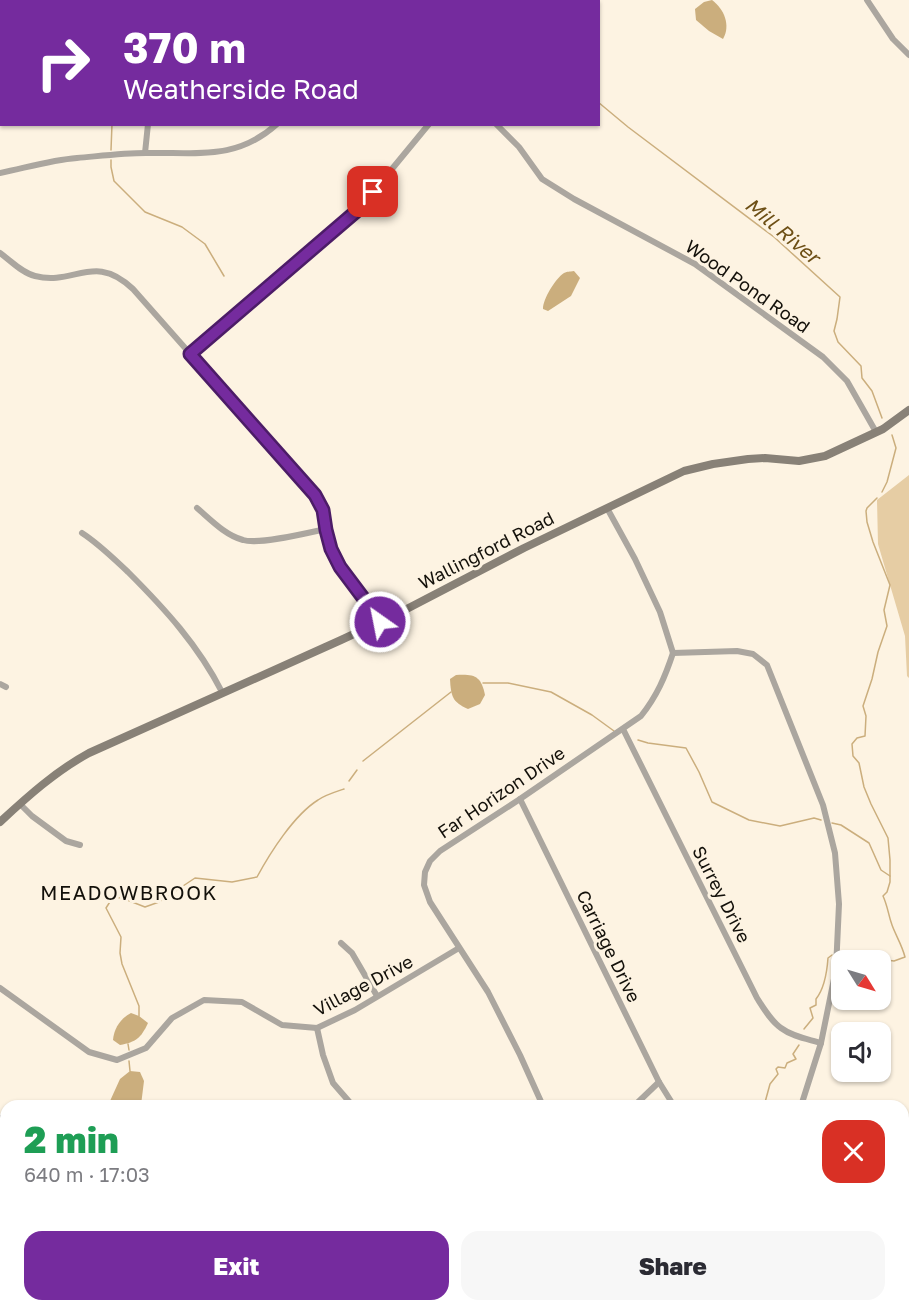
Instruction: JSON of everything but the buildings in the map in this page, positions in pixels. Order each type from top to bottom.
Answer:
[{"type":"street","points":[[867,0],[893,39],[909,55]]},
{"type":"street","points":[[145,153],[148,126]]},
{"type":"street","points":[[0,173],[73,158],[145,153],[209,154],[241,148],[275,126]]},
{"type":"street","points":[[190,354],[359,209],[427,126]]},
{"type":"street","name":"Wood Pond Road","points":[[498,126],[519,147],[542,179],[574,199],[694,264],[823,357],[847,381],[876,432]]},
{"type":"street","points":[[0,253],[27,273],[36,276],[55,277],[90,271],[109,272],[133,289],[315,495],[323,510],[331,549],[340,567],[380,622]]},
{"type":"street","name":"Wallingford Road","points":[[0,822],[66,766],[88,753],[380,622],[661,481],[692,468],[713,464],[765,458],[799,461],[813,459],[836,452],[876,432],[909,410]]},
{"type":"street","points":[[196,508],[231,535],[245,541],[262,541],[326,530]]},
{"type":"street","points":[[607,508],[660,612],[674,653],[737,651],[753,654],[766,665],[823,805],[834,853],[839,904],[836,969],[821,1043],[803,1100]]},
{"type":"street","points":[[82,533],[96,542],[167,612],[204,659],[222,692]]},
{"type":"street","name":"Far Horizon Drive","points":[[540,1100],[488,992],[430,902],[424,885],[425,872],[430,861],[440,851],[641,716],[653,701],[666,676],[674,653]]},
{"type":"street","name":"Surrey Drive","points":[[623,729],[757,998],[781,1028],[798,1037],[821,1043]]},
{"type":"street","name":"Carriage Drive","points":[[520,799],[659,1082],[670,1100]]},
{"type":"street","points":[[20,804],[32,816],[66,841],[80,845]]},
{"type":"street","points":[[341,943],[352,953],[378,996]]},
{"type":"street","name":"Village Drive","points":[[0,988],[89,1052],[117,1060],[146,1048],[172,1018],[204,1000],[242,1002],[282,1025],[317,1028],[355,1010],[459,948]]},
{"type":"street","points":[[317,1028],[333,1083],[348,1100]]},
{"type":"street","points":[[640,1100],[659,1082]]},
{"type":"shaded area","points":[[712,0],[720,8],[725,18],[726,28],[723,39],[696,20],[695,9],[704,2]]},
{"type":"shaded area","points":[[574,271],[580,278],[571,296],[548,311],[543,309],[553,284],[564,273]]},
{"type":"shaded area","points":[[909,475],[909,678],[907,676],[905,636],[878,544],[877,500]]},
{"type":"shaded area","points":[[456,675],[468,675],[479,680],[485,695],[480,704],[468,709],[456,701],[452,694],[450,679]]},
{"type":"shaded area","points":[[131,1013],[148,1023],[137,1038],[120,1045],[113,1040],[116,1028]]},
{"type":"shaded area","points":[[130,1071],[140,1072],[144,1081],[142,1100],[110,1100],[120,1079]]},
{"type":"waterway","name":"Mill River","points":[[600,104],[774,237],[840,297],[834,331],[838,342],[861,366],[862,378],[872,391],[882,418]]},
{"type":"waterway","points":[[111,150],[112,126]]},
{"type":"waterway","points":[[111,160],[114,181],[145,212],[182,227],[205,244],[224,276]]},
{"type":"waterway","name":"Mill River","points":[[882,492],[896,448],[892,435]]},
{"type":"waterway","name":"Mill River","points":[[877,498],[866,511],[873,542],[890,585],[884,610],[887,626],[863,706],[866,716],[865,736],[857,738],[852,744],[853,756],[859,763],[864,787],[888,838],[890,882],[883,896],[905,957],[891,961]]},
{"type":"waterway","points":[[483,683],[508,683],[551,692],[592,715],[614,731]]},
{"type":"waterway","points":[[363,761],[451,692]]},
{"type":"waterway","points":[[638,740],[686,748],[712,802],[749,820],[780,826],[814,818],[821,820]]},
{"type":"waterway","points":[[349,781],[357,770]]},
{"type":"waterway","points":[[139,1016],[139,1006],[122,964],[121,937],[106,908],[113,897],[145,907],[159,902],[195,878],[232,882],[257,877],[276,846],[300,815],[321,798],[344,789]]},
{"type":"waterway","points":[[832,823],[841,825],[869,843],[881,870],[890,876]]},
{"type":"waterway","name":"Mill River","points":[[804,1029],[813,1018],[810,1008],[816,1005],[816,999],[825,980],[828,958],[831,956]]},
{"type":"waterway","points":[[128,1044],[129,1050]]},
{"type":"waterway","name":"Mill River","points":[[766,1100],[770,1084],[778,1074],[776,1069],[785,1068],[787,1063],[796,1059],[793,1054],[799,1045]]},
{"type":"waterway","points":[[129,1061],[130,1071]]},
{"type":"district","name":"MEADOWBROOK","points":[[129,892]]},
{"type":"route","points":[[373,192],[359,209],[190,354],[315,495],[323,510],[331,549],[340,567],[380,622]]}]
